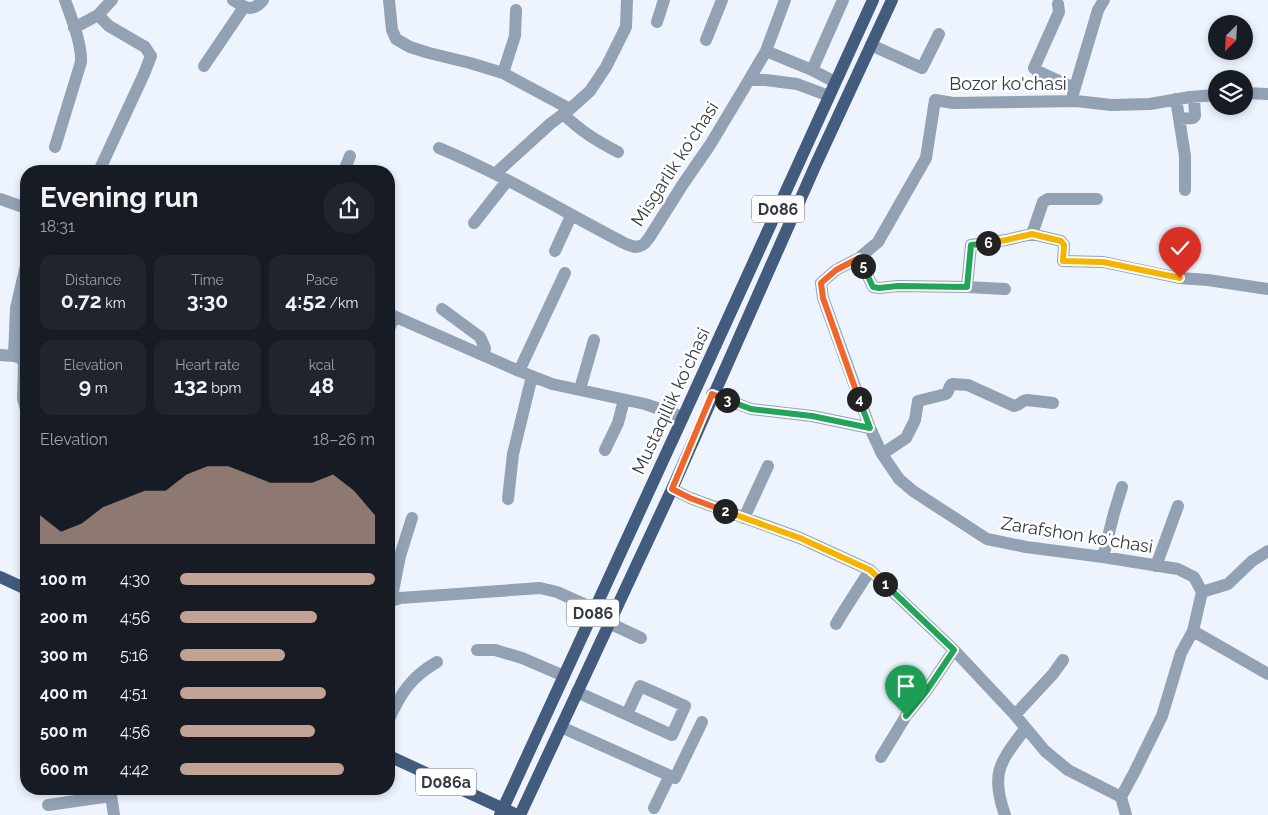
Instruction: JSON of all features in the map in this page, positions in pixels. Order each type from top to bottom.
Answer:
[{"type":"main road","name":"Mustaqillik koʻchasi","points":[[502,812],[873,0]]},
{"type":"main road","name":"Mustaqillik koʻchasi","points":[[519,815],[672,489],[712,394],[892,0]]},
{"type":"main road","points":[[0,577],[20,586]]},
{"type":"main road","name":"D086a","points":[[395,759],[502,812],[519,815]]},
{"type":"street","points":[[55,147],[81,62],[74,28],[65,0]]},
{"type":"street","points":[[74,28],[98,15],[112,0]]},
{"type":"street","points":[[233,0],[244,8],[254,8],[262,0]]},
{"type":"street","points":[[389,0],[392,30],[396,38],[429,53],[502,72],[566,111],[575,126],[618,152]]},
{"type":"street","points":[[474,223],[501,178],[550,124],[590,91],[606,67],[626,27],[627,0]]},
{"type":"street","points":[[657,22],[664,0]]},
{"type":"street","points":[[706,40],[722,0]]},
{"type":"street","points":[[749,80],[766,51],[786,0]]},
{"type":"street","points":[[812,70],[843,0]]},
{"type":"street","points":[[1071,101],[1098,10],[1104,0]]},
{"type":"street","points":[[1058,4],[1059,12],[1034,68],[1074,88]]},
{"type":"street","points":[[204,66],[244,8]]},
{"type":"street","points":[[502,72],[515,36],[516,10]]},
{"type":"street","points":[[98,15],[109,26],[145,47],[151,56],[102,165]]},
{"type":"street","points":[[871,45],[922,68],[938,34]]},
{"type":"street","points":[[766,51],[812,70],[835,82]]},
{"type":"street","points":[[749,80],[797,84],[828,96]]},
{"type":"street","name":"Misgarlik koʻchasi","points":[[440,148],[460,156],[626,244],[640,246],[644,244],[656,228],[710,145],[749,80]]},
{"type":"street","points":[[1253,93],[1268,94]]},
{"type":"street","name":"Bozor ko'chasi","points":[[821,283],[836,270],[859,258],[878,242],[926,158],[935,100],[953,103],[1071,101],[1120,105],[1150,104],[1208,95]]},
{"type":"street","points":[[1179,119],[1193,118],[1195,116],[1194,96]]},
{"type":"street","points":[[1176,99],[1184,156],[1185,190]]},
{"type":"street","points":[[346,165],[350,156]]},
{"type":"street","points":[[0,199],[20,206]]},
{"type":"street","points":[[1032,234],[1043,202],[1048,199],[1097,200]]},
{"type":"street","points":[[554,251],[571,216]]},
{"type":"street","points":[[967,287],[971,245],[1032,234],[1061,241],[1064,245],[1063,261],[1103,262],[1180,278],[1268,289]]},
{"type":"street","points":[[859,258],[873,287],[1005,289]]},
{"type":"street","points":[[519,371],[565,273]]},
{"type":"street","name":"Zarafshon koʻchasi","points":[[821,283],[823,298],[870,428],[882,454],[898,479],[913,491],[987,539],[1026,547],[1178,569],[1194,577],[1202,592]]},
{"type":"street","points":[[14,356],[16,308],[20,291]]},
{"type":"street","points":[[442,309],[480,337],[485,348],[484,355]]},
{"type":"street","points":[[395,317],[552,384],[645,404],[683,417]]},
{"type":"street","points":[[580,390],[594,340]]},
{"type":"street","points":[[0,356],[20,358]]},
{"type":"street","points":[[508,498],[513,454],[532,376]]},
{"type":"street","points":[[882,454],[906,438],[915,420],[918,401],[946,394],[950,384],[966,384],[1014,406],[1018,406],[1027,400],[1053,403]]},
{"type":"street","points":[[712,394],[751,409],[812,416],[870,428]]},
{"type":"street","points":[[605,450],[618,423],[624,400]]},
{"type":"street","points":[[744,518],[768,466]]},
{"type":"street","points":[[1103,557],[1122,487]]},
{"type":"street","points":[[672,489],[690,498],[800,538],[870,570],[954,650],[1045,751],[1068,770],[1121,797]]},
{"type":"street","points":[[1156,566],[1178,506]]},
{"type":"street","points":[[395,579],[412,518]]},
{"type":"street","points":[[1126,815],[1121,797],[1162,716],[1181,652],[1193,631],[1202,592],[1228,584],[1252,560],[1268,551]]},
{"type":"street","points":[[836,624],[870,570]]},
{"type":"street","points":[[395,600],[400,598],[540,588],[569,596],[595,609]]},
{"type":"street","points":[[609,623],[641,638]]},
{"type":"street","points":[[1193,631],[1268,674]]},
{"type":"street","points":[[477,650],[495,650],[522,658],[564,676]]},
{"type":"street","points":[[881,757],[906,716],[927,690],[954,650]]},
{"type":"street","points":[[1014,715],[1053,674],[1063,660]]},
{"type":"street","points":[[395,707],[408,684],[424,669],[437,662]]},
{"type":"street","points":[[577,692],[672,735],[685,706],[640,686],[627,714]]},
{"type":"street","points":[[561,727],[673,778],[676,777],[702,722]]},
{"type":"street","points":[[1005,815],[998,790],[999,772],[1003,760],[1025,729]]},
{"type":"street","points":[[654,808],[669,777]]},
{"type":"street","points":[[48,805],[96,795]]},
{"type":"street","points":[[111,795],[114,815]]},
{"type":"route","points":[[906,716],[927,690],[954,650],[870,570],[800,538],[690,498],[672,489],[712,394],[751,409],[812,416],[870,428],[823,298],[821,283],[836,270],[859,258],[873,287],[967,287],[971,245],[1032,234],[1061,241],[1064,245],[1063,261],[1103,262],[1180,278]]}]
